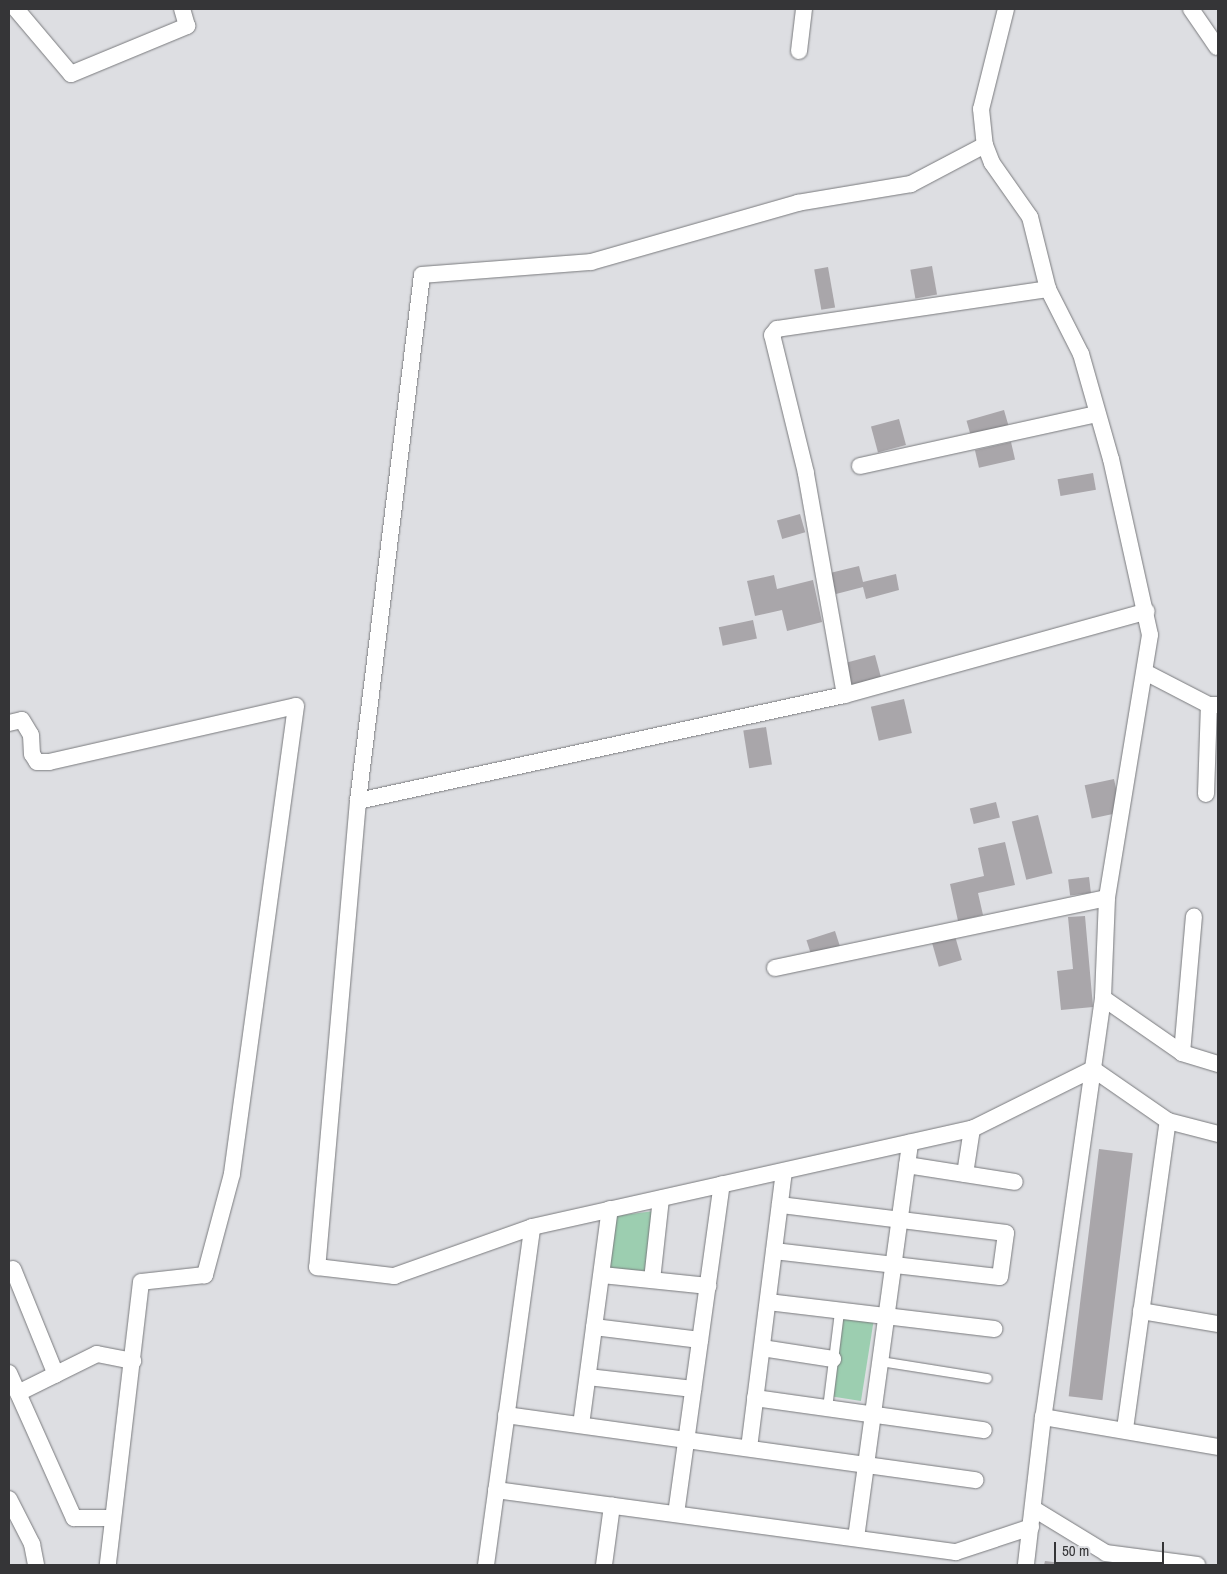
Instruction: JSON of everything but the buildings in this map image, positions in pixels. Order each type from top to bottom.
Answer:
[{"type":"street","points":[[16,9],[71,74],[188,26],[182,9]]},
{"type":"street","points":[[799,51],[804,9]]},
{"type":"street","points":[[1006,9],[981,109],[985,145],[992,163],[1030,217],[1048,289],[1080,354],[1112,459],[1147,611],[1150,635],[1108,898],[1103,998],[1043,1418],[1034,1509],[1026,1565]]},
{"type":"street","points":[[1191,9],[1217,47]]},
{"type":"street","points":[[985,145],[911,184],[798,203],[591,262],[422,275],[358,802],[317,1267],[394,1276],[532,1227],[972,1129],[1093,1069]]},
{"type":"street","points":[[845,695],[806,473],[772,335],[777,328],[1048,289]]},
{"type":"street","points":[[860,466],[1097,414]]},
{"type":"street","points":[[358,802],[845,695],[1147,611]]},
{"type":"street","points":[[1145,672],[1214,705],[1206,794]]},
{"type":"street","points":[[9,723],[22,720],[31,736],[32,754],[37,762],[49,762],[296,706],[232,1174],[205,1275],[141,1282],[108,1565]]},
{"type":"street","points":[[776,968],[1108,898]]},
{"type":"street","points":[[1182,1053],[1194,917]]},
{"type":"street","points":[[1103,998],[1182,1053],[1218,1064]]},
{"type":"street","points":[[1093,1069],[1168,1121],[1218,1134]]},
{"type":"street","points":[[1125,1429],[1168,1121]]},
{"type":"street","points":[[966,1174],[972,1129]]},
{"type":"street","points":[[856,1538],[910,1143]]},
{"type":"street","points":[[907,1165],[1014,1182]]},
{"type":"street","points":[[749,1448],[784,1171]]},
{"type":"street","points":[[676,1514],[722,1184]]},
{"type":"street","points":[[652,1280],[661,1198]]},
{"type":"street","points":[[774,1252],[1000,1278],[1006,1233],[780,1205]]},
{"type":"street","points":[[581,1425],[610,1209]]},
{"type":"street","points":[[486,1565],[532,1227]]},
{"type":"street","points":[[13,1269],[56,1375]]},
{"type":"street","points":[[602,1275],[708,1286]]},
{"type":"street","points":[[768,1302],[994,1329]]},
{"type":"street","points":[[1141,1311],[1218,1324]]},
{"type":"street","points":[[594,1327],[700,1340]]},
{"type":"street","points":[[762,1348],[833,1359]]},
{"type":"street","points":[[18,1393],[97,1354],[133,1361]]},
{"type":"street","points":[[9,1373],[74,1518],[113,1518]]},
{"type":"street","points":[[588,1376],[693,1389]]},
{"type":"street","points":[[755,1398],[984,1430]]},
{"type":"street","points":[[506,1415],[976,1480]]},
{"type":"street","points":[[1043,1418],[1125,1429],[1218,1446]]},
{"type":"street","points":[[496,1490],[856,1538],[955,1559],[1031,1527]]},
{"type":"street","points":[[9,1499],[32,1544],[36,1565]]},
{"type":"street","points":[[604,1565],[612,1506]]},
{"type":"street","points":[[1034,1509],[1105,1559],[1197,1565]]},
{"type":"lane","points":[[826,1408],[840,1310]]},
{"type":"lane","points":[[880,1361],[987,1378]]},
{"type":"green space","points":[[654,1211],[646,1271],[606,1268],[616,1216]]},
{"type":"green space","points":[[842,1316],[874,1321],[861,1401],[829,1396]]}]
